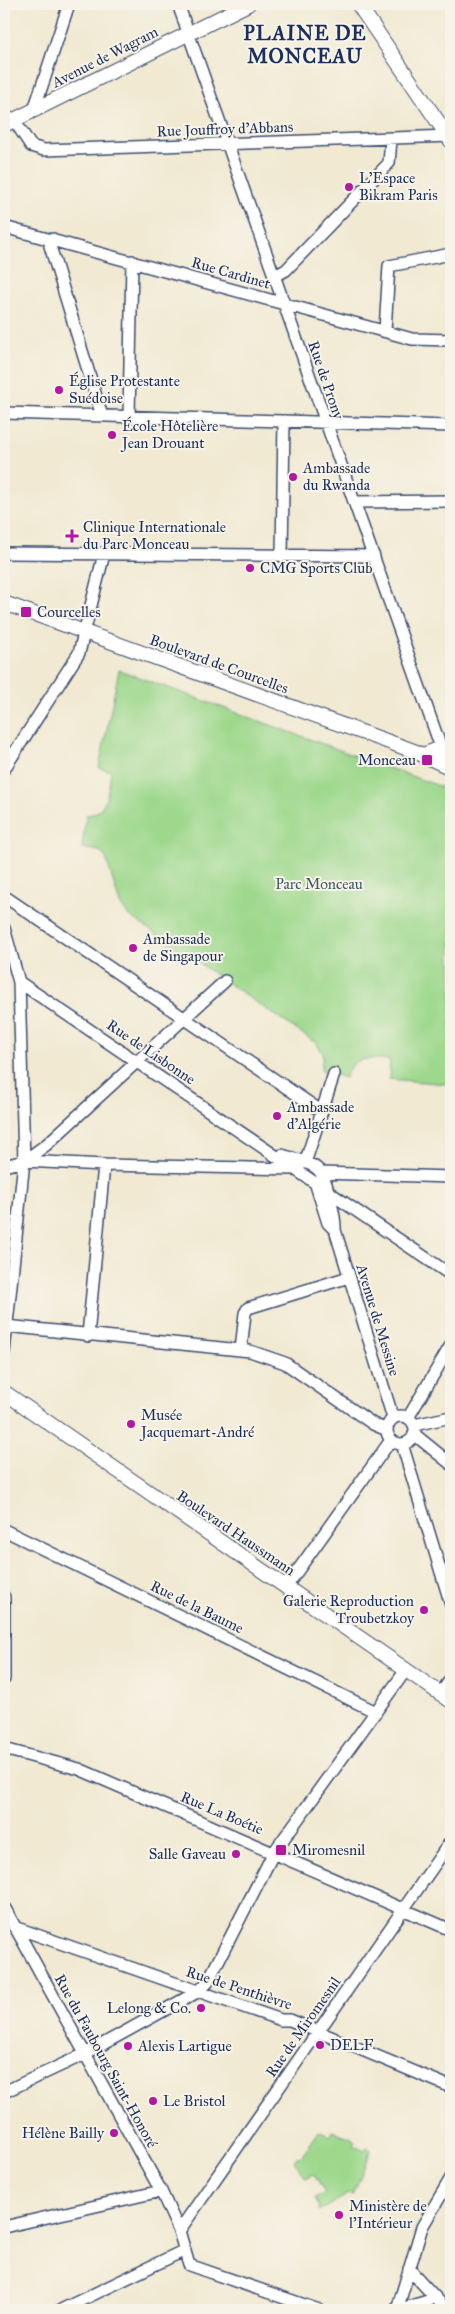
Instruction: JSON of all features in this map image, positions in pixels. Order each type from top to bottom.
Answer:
[{"type":"main road","name":"Avenue de Wagram","points":[[9,123],[248,4]]},
{"type":"main road","points":[[358,4],[450,138]]},
{"type":"main road","name":"Boulevard de Courcelles","points":[[4,603],[423,755],[450,767]]},
{"type":"main road","points":[[423,755],[446,750]]},
{"type":"main road","name":"Boulevard Haussmann","points":[[4,1392],[446,1697]]},
{"type":"street","points":[[34,110],[69,4]]},
{"type":"street","name":"Rue de Prony","points":[[178,4],[275,276],[324,422],[446,750],[450,767]]},
{"type":"street","name":"Rue Jouffroy d'Abbans","points":[[9,123],[31,146],[44,150],[228,143],[450,138]]},
{"type":"street","points":[[275,276],[286,270],[389,163],[391,140]]},
{"type":"street","name":"Rue Cardinet","points":[[4,227],[412,339],[451,340]]},
{"type":"street","points":[[52,239],[50,246],[102,416]]},
{"type":"street","points":[[385,331],[390,266],[451,254]]},
{"type":"street","points":[[129,416],[132,261]]},
{"type":"street","points":[[4,413],[451,426]]},
{"type":"street","points":[[282,556],[284,421]]},
{"type":"street","points":[[354,502],[451,501]]},
{"type":"street","points":[[4,553],[374,556]]},
{"type":"street","points":[[4,769],[79,652],[86,633],[104,554]]},
{"type":"street","points":[[4,896],[321,1111]]},
{"type":"street","points":[[4,928],[19,982],[23,1144],[4,1352]]},
{"type":"street","points":[[22,1166],[225,981]]},
{"type":"street","name":"Rue de Lisbonne","points":[[19,982],[266,1149],[300,1166],[318,1178]]},
{"type":"street","points":[[7,1165],[22,1166],[45,1162],[104,1165],[300,1166],[334,1074]]},
{"type":"street","points":[[88,1336],[104,1165]]},
{"type":"street","points":[[318,1178],[451,1178]]},
{"type":"street","name":"Avenue de Messine","points":[[318,1178],[327,1191],[336,1221],[335,1230],[393,1418]]},
{"type":"street","name":"Avenue de Messine","points":[[318,1178],[328,1223],[335,1230]]},
{"type":"street","points":[[327,1191],[451,1275]]},
{"type":"street","points":[[241,1350],[245,1313],[248,1308],[349,1277]]},
{"type":"street","points":[[6,1326],[88,1336],[241,1350],[285,1363],[402,1444],[451,1605]]},
{"type":"street","points":[[402,1444],[409,1442],[412,1426],[451,1345]]},
{"type":"street","points":[[286,1587],[389,1435],[388,1424],[393,1418],[400,1416],[451,1464]]},
{"type":"street","points":[[412,1426],[451,1417]]},
{"type":"street","name":"Rue de la Baume","points":[[4,1530],[376,1712]]},
{"type":"street","points":[[4,1597],[4,1679]]},
{"type":"street","points":[[4,2092],[85,2054],[199,1991],[208,1983],[274,1852],[406,1670]]},
{"type":"street","points":[[446,1697],[451,1679]]},
{"type":"street","name":"Rue La Boétie","points":[[4,1749],[79,1769],[451,1930]]},
{"type":"street","name":"Rue de Miromesnil","points":[[179,2231],[451,1841]]},
{"type":"street","name":"Rue du Faubourg Saint-Honoré","points":[[4,1907],[161,2191],[179,2231],[189,2265],[314,2309]]},
{"type":"street","name":"Rue de Penthièvre","points":[[14,1927],[281,2020],[290,2020],[451,2088]]},
{"type":"street","points":[[397,2310],[422,2227],[451,2178]]},
{"type":"street","points":[[4,2227],[161,2191]]},
{"type":"street","points":[[61,2310],[185,2250]]},
{"type":"street","points":[[409,2269],[447,2310]]},
{"type":"street","points":[[397,2310],[428,2301],[434,2297]]},
{"type":"green space","name":"Parc Monceau","points":[[119,670],[447,789],[451,785],[451,1081],[447,1081],[446,1084],[389,1079],[390,1060],[369,1059],[357,1061],[348,1070],[345,1078],[321,1070],[323,1053],[316,1043],[128,915],[120,904],[106,858],[99,851],[82,848],[86,815],[93,814],[99,810],[108,792],[111,771],[99,768]]},
{"type":"green space","points":[[319,2131],[329,2136],[332,2131],[348,2137],[349,2135],[355,2142],[353,2145],[364,2151],[367,2148],[371,2150],[353,2195],[349,2194],[319,2211],[315,2198],[325,2193],[314,2174],[306,2178],[294,2161],[297,2157],[302,2156]]},
{"type":"place","name":"L'Espace Bikram Paris","points":[[349,187]]},
{"type":"place","name":"Église Protestante Suédoise","points":[[59,390]]},
{"type":"place","name":"École Hôtelière Jean Drouant","points":[[112,435]]},
{"type":"place","name":"Ambassade du Rwanda","points":[[293,477]]},
{"type":"place","name":"Clinique Internationale du Parc Monceau","points":[[72,536]]},
{"type":"place","name":"CMG Sports Club","points":[[250,568]]},
{"type":"place","name":"Courcelles","points":[[26,612]]},
{"type":"place","name":"Monceau","points":[[427,760]]},
{"type":"place","name":"Ambassade de Singapour","points":[[133,948]]},
{"type":"place","name":"Ambassade d'Algérie","points":[[277,1116]]},
{"type":"place","name":"Musée Jacquemart-André","points":[[131,1424]]},
{"type":"place","name":"Galerie Reproduction Troubetzkoy","points":[[424,1610]]},
{"type":"place","name":"Miromesnil","points":[[281,1850]]},
{"type":"place","name":"Salle Gaveau","points":[[236,1854]]},
{"type":"place","name":"Lelong & Co.","points":[[201,2008]]},
{"type":"place","name":"DELF","points":[[320,2045]]},
{"type":"place","name":"Alexis Lartigue","points":[[128,2046]]},
{"type":"place","name":"Le Bristol","points":[[153,2101]]},
{"type":"place","name":"Hélène Bailly","points":[[114,2133]]},
{"type":"place","name":"Ministère de l'Intérieur","points":[[339,2215]]},
{"type":"district","name":"PLAINE DE MONCEAU","points":[[305,44]]}]
